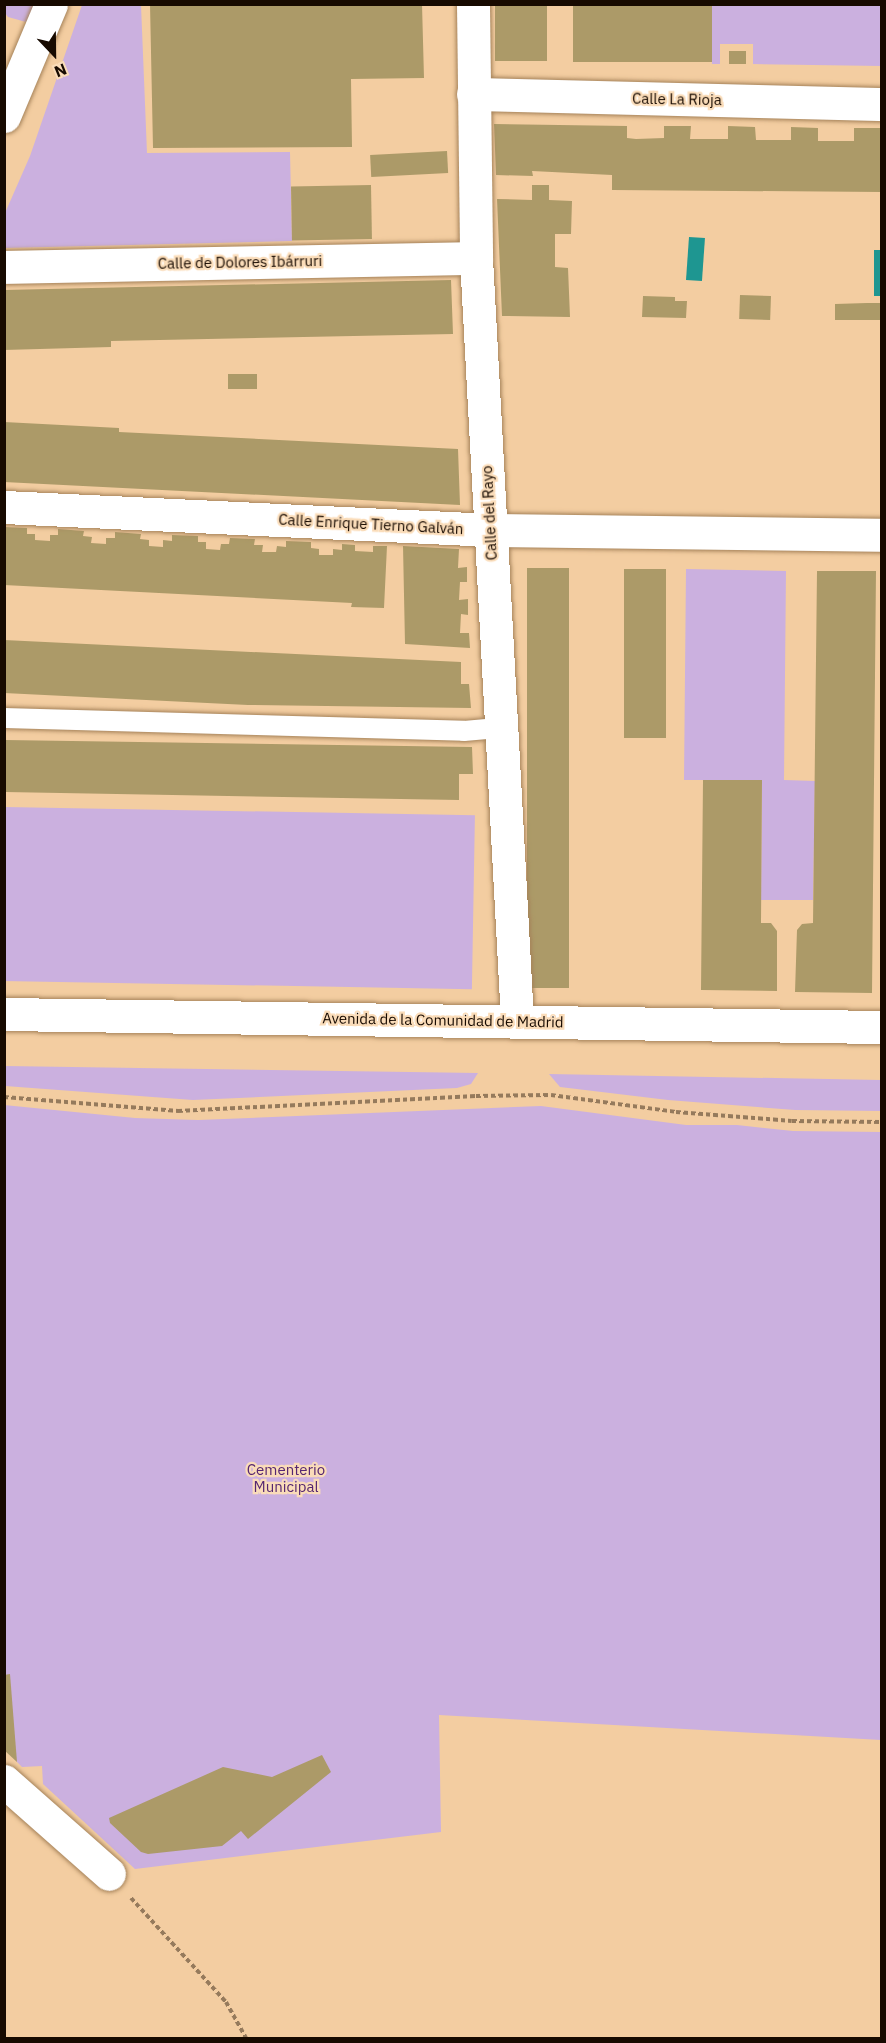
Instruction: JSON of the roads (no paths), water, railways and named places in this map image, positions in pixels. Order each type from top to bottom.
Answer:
[{"type":"street","points":[[4,116],[18,44],[51,4]]},
{"type":"street","name":"Calle del Rayo","points":[[473,4],[476,258],[517,1020]]},
{"type":"street","name":"Calle La Rioja","points":[[473,94],[882,104]]},
{"type":"street","name":"Calle de Dolores Ibárruri","points":[[4,267],[476,258]]},
{"type":"street","name":"Calle Enrique Tierno Galván","points":[[4,507],[490,530],[882,535]]},
{"type":"street","name":"Avenida de la Comunidad de Madrid","points":[[4,1014],[882,1027]]},
{"type":"street","points":[[4,1781],[109,1874]]},
{"type":"lane","points":[[4,718],[464,731],[501,728]]},
{"type":"water","points":[[689,237],[705,238],[702,281],[686,280]]},
{"type":"water","points":[[874,250],[881,250],[881,296],[874,296]]},
{"type":"park label","name":"Cementerio Municipal","points":[[286,1478]]}]
